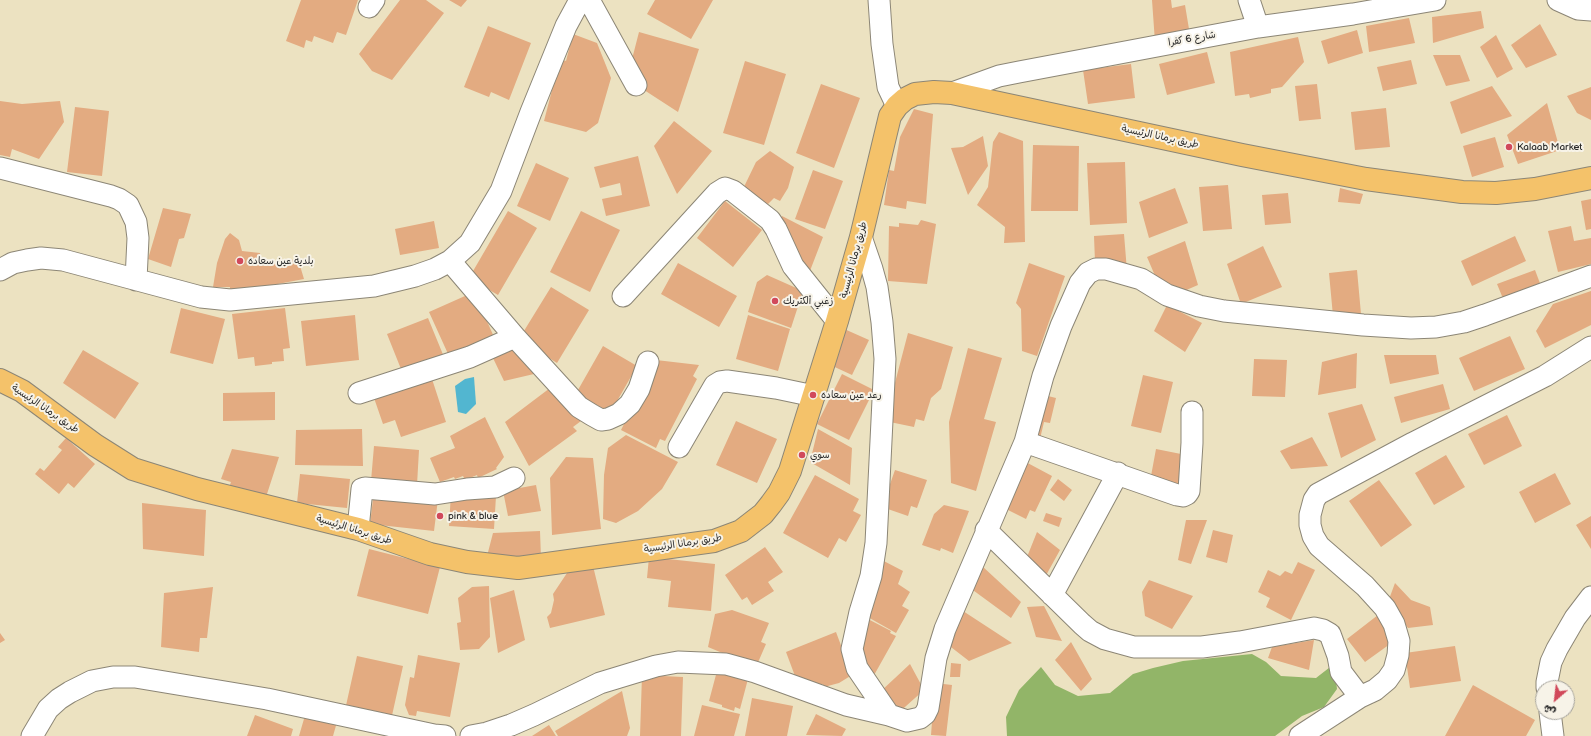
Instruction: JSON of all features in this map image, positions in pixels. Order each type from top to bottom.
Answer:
[{"type":"main road","name":"طريق برمانا الرئيسية","points":[[0,380],[22,391],[95,445],[133,469],[197,489],[358,529],[430,554],[467,562],[518,568],[714,541],[741,531],[763,514],[779,493],[790,471],[814,396],[861,237],[890,116],[897,106],[905,99],[915,94],[934,92],[952,93],[1235,153],[1381,181],[1462,192],[1496,193],[1535,189],[1591,178]]},
{"type":"street","points":[[0,270],[13,264],[42,258],[63,260],[201,296],[230,300],[374,286],[415,276],[434,269],[450,261],[470,243],[501,191],[566,26],[580,0]]},
{"type":"street","points":[[589,0],[636,85]]},
{"type":"street","points":[[879,0],[882,44],[888,87],[897,106]]},
{"type":"street","points":[[1249,0],[1258,27]]},
{"type":"street","name":"شارع 6 كفرا","points":[[952,93],[993,78],[1019,72],[1258,27],[1352,14],[1435,0]]},
{"type":"street","points":[[1558,0],[1578,9],[1591,10]]},
{"type":"street","points":[[0,168],[111,196],[128,205],[136,222],[138,238],[136,280]]},
{"type":"street","points":[[623,296],[717,193],[725,188],[733,191],[770,220],[776,229],[793,266],[837,321]]},
{"type":"street","points":[[861,237],[877,287],[885,358],[876,543],[871,576],[860,612],[852,649],[857,668],[888,715]]},
{"type":"street","points":[[450,261],[515,337],[579,407],[601,420],[614,417],[630,404],[639,389],[648,362]]},
{"type":"street","points":[[471,736],[487,733],[511,725],[600,683],[656,666],[678,662],[726,664],[755,672],[846,705],[907,721],[920,718],[925,714],[930,701],[936,658],[943,635],[986,530],[1025,442],[1043,376],[1061,326],[1080,283],[1088,273],[1096,269],[1106,269],[1141,279],[1167,295],[1200,306],[1224,311],[1363,325],[1411,328],[1436,328],[1464,322],[1591,276]]},
{"type":"street","points":[[359,394],[470,357],[515,337]]},
{"type":"street","points":[[1300,736],[1360,697],[1375,690],[1387,680],[1394,670],[1398,655],[1399,641],[1394,624],[1386,608],[1365,586],[1319,546],[1313,536],[1310,526],[1310,515],[1314,500],[1318,494],[1413,443],[1545,376],[1591,347]]},
{"type":"street","points":[[679,447],[715,385],[720,382],[734,382],[814,396]]},
{"type":"street","points":[[1025,442],[1183,496],[1187,494],[1188,491],[1192,443],[1192,412]]},
{"type":"street","points":[[1052,595],[1118,473]]},
{"type":"street","points":[[358,529],[362,489],[365,488],[435,494],[467,489],[495,487],[514,478]]},
{"type":"street","points":[[986,530],[1082,624],[1096,635],[1113,642],[1134,647],[1202,647],[1240,642],[1314,628],[1323,630],[1330,634],[1338,656],[1341,672],[1360,697]]},
{"type":"street","points":[[1548,680],[1557,649],[1575,618],[1591,597]]},
{"type":"street","points":[[32,736],[48,709],[70,692],[92,681],[113,677],[135,678],[267,699],[434,735],[445,736]]},
{"type":"street","points":[[1551,720],[1553,736]]},
{"type":"green space","points":[[1252,654],[1266,662],[1281,676],[1316,678],[1334,664],[1337,689],[1324,707],[1302,716],[1275,736],[1007,736],[1006,717],[1019,690],[1041,667],[1055,685],[1078,696],[1110,693],[1133,674],[1153,668],[1183,661]]},
{"type":"water","points":[[474,377],[476,404],[466,414],[458,412],[455,386],[465,379]]},
{"type":"building","points":[[301,0],[358,0],[346,35],[337,32],[333,43],[314,36],[312,42],[306,40],[304,48],[286,41]]},
{"type":"building","points":[[400,0],[426,0],[444,13],[392,80],[372,71],[359,54]]},
{"type":"building","points":[[449,0],[467,0],[461,7]]},
{"type":"building","points":[[655,0],[713,0],[691,39],[647,14]]},
{"type":"building","points":[[1152,0],[1171,0],[1172,8],[1185,5],[1190,35],[1155,42]]},
{"type":"building","points":[[1481,11],[1484,28],[1433,43],[1432,17]]},
{"type":"building","points":[[1409,18],[1415,43],[1369,52],[1366,26]]},
{"type":"building","points":[[1540,24],[1557,55],[1526,68],[1511,45]]},
{"type":"building","points":[[488,26],[531,43],[509,100],[491,92],[489,97],[464,87]]},
{"type":"building","points":[[1357,30],[1363,53],[1328,64],[1321,41]]},
{"type":"building","points":[[639,32],[699,49],[678,112],[641,88],[630,67]]},
{"type":"building","points":[[573,34],[597,43],[611,78],[598,123],[586,132],[544,121],[560,59],[566,61]]},
{"type":"building","points":[[1496,35],[1513,69],[1497,78],[1480,47]]},
{"type":"building","points":[[1298,37],[1304,62],[1282,87],[1271,89],[1271,93],[1250,98],[1249,94],[1235,96],[1230,52]]},
{"type":"building","points":[[1207,52],[1215,83],[1167,95],[1159,64]]},
{"type":"building","points":[[1433,55],[1460,55],[1470,81],[1446,86]]},
{"type":"building","points":[[1411,60],[1417,84],[1383,91],[1377,67]]},
{"type":"building","points":[[745,61],[786,74],[764,145],[723,133]]},
{"type":"building","points":[[1131,64],[1135,98],[1088,104],[1083,70]]},
{"type":"building","points":[[821,84],[860,98],[834,168],[796,153]]},
{"type":"building","points":[[1317,84],[1321,119],[1299,121],[1295,86]]},
{"type":"building","points":[[1492,86],[1512,116],[1461,134],[1450,102]]},
{"type":"building","points":[[1591,87],[1591,120],[1577,113],[1567,96]]},
{"type":"building","points":[[0,101],[22,104],[60,101],[64,122],[39,159],[12,149],[10,157],[0,155]]},
{"type":"building","points":[[1547,103],[1560,150],[1518,164],[1507,135]]},
{"type":"building","points":[[75,107],[109,111],[102,176],[67,172]]},
{"type":"building","points":[[1386,108],[1390,147],[1355,150],[1351,112]]},
{"type":"building","points":[[914,109],[933,114],[926,204],[907,201],[906,209],[884,205],[889,170],[894,171],[900,137]]},
{"type":"building","points":[[674,121],[712,151],[677,194],[654,146]]},
{"type":"building","points":[[999,132],[1023,141],[1025,242],[1004,243],[1005,227],[977,205],[988,187],[993,142]]},
{"type":"building","points":[[983,136],[988,166],[968,195],[951,148],[963,147]]},
{"type":"building","points":[[1495,137],[1504,167],[1472,177],[1463,146]]},
{"type":"building","points":[[1033,145],[1079,146],[1078,211],[1031,211]]},
{"type":"building","points":[[770,151],[794,167],[788,188],[780,201],[774,198],[768,204],[741,193],[756,162]]},
{"type":"building","points":[[638,156],[650,206],[606,216],[602,199],[622,195],[620,183],[600,188],[594,167]]},
{"type":"building","points":[[1125,162],[1127,223],[1090,225],[1087,163]]},
{"type":"building","points":[[536,163],[569,178],[550,221],[517,206]]},
{"type":"building","points":[[813,170],[843,181],[825,229],[795,219]]},
{"type":"building","points":[[1228,185],[1232,229],[1203,231],[1199,187]]},
{"type":"building","points":[[1175,188],[1188,223],[1149,238],[1139,202]]},
{"type":"building","points":[[1340,188],[1363,194],[1360,204],[1338,202]]},
{"type":"building","points":[[1288,193],[1291,223],[1265,225],[1262,195]]},
{"type":"building","points":[[1591,199],[1591,229],[1586,230],[1581,201]]},
{"type":"building","points":[[725,201],[762,230],[733,267],[697,238]]},
{"type":"building","points":[[163,208],[191,214],[184,238],[179,239],[171,267],[148,259]]},
{"type":"building","points":[[508,211],[537,228],[498,295],[469,278]]},
{"type":"building","points":[[581,211],[620,230],[590,292],[550,272]]},
{"type":"building","points":[[782,216],[823,237],[808,276],[778,225]]},
{"type":"building","points":[[921,220],[936,224],[927,284],[888,281],[889,226],[899,227],[899,223],[918,225]]},
{"type":"building","points":[[434,221],[439,248],[400,255],[395,229]]},
{"type":"building","points":[[1571,226],[1574,241],[1591,238],[1591,264],[1558,272],[1548,231]]},
{"type":"building","name":"بلدية عين سعاده","points":[[230,233],[239,240],[242,251],[260,253],[262,264],[298,259],[304,279],[230,293],[230,287],[213,287],[217,263],[225,239]]},
{"type":"building","points":[[1124,234],[1127,271],[1095,262],[1094,236]]},
{"type":"building","points":[[1515,236],[1526,261],[1472,286],[1461,261]]},
{"type":"building","points":[[1185,241],[1198,285],[1177,294],[1159,285],[1147,257]]},
{"type":"building","points":[[1263,246],[1282,287],[1241,304],[1227,264]]},
{"type":"building","points":[[678,263],[737,296],[719,327],[661,294]]},
{"type":"building","points":[[1029,263],[1065,276],[1037,356],[1022,351],[1021,309],[1016,303]]},
{"type":"building","points":[[1357,270],[1361,314],[1333,316],[1329,273]]},
{"type":"building","points":[[1535,270],[1541,286],[1504,301],[1497,284]]},
{"type":"building","name":"زغبي ألكتريك","points":[[767,275],[803,291],[791,328],[748,312],[757,282]]},
{"type":"building","points":[[551,287],[589,310],[557,363],[519,339]]},
{"type":"building","points":[[1591,291],[1591,325],[1545,348],[1536,331],[1553,304]]},
{"type":"building","points":[[474,292],[494,337],[449,356],[429,312]]},
{"type":"building","points":[[1167,305],[1202,323],[1185,352],[1154,331]]},
{"type":"building","points":[[181,308],[225,319],[213,364],[170,353]]},
{"type":"building","points":[[285,308],[290,348],[283,349],[284,361],[255,366],[254,357],[238,359],[232,314]]},
{"type":"building","points":[[355,315],[359,360],[306,366],[301,321]]},
{"type":"building","points":[[748,315],[790,329],[778,371],[736,359]]},
{"type":"building","points":[[428,318],[444,357],[403,374],[387,334]]},
{"type":"building","points":[[842,328],[869,340],[852,375],[826,363]]},
{"type":"building","points":[[908,333],[953,347],[941,389],[931,398],[924,421],[916,419],[914,427],[885,421]]},
{"type":"building","points":[[1510,336],[1525,369],[1474,391],[1459,358]]},
{"type":"building","points":[[522,346],[534,374],[504,381],[493,358]]},
{"type":"building","points":[[603,346],[637,366],[608,417],[574,397]]},
{"type":"building","points":[[968,348],[1002,358],[984,419],[996,422],[976,491],[951,483],[949,422]]},
{"type":"building","points":[[83,350],[139,383],[115,419],[63,383]]},
{"type":"building","points":[[1357,353],[1356,388],[1318,395],[1322,362]]},
{"type":"building","points":[[1384,355],[1436,355],[1439,374],[1390,384]]},
{"type":"building","points":[[1254,359],[1287,360],[1285,397],[1252,396]]},
{"type":"building","points":[[656,360],[699,365],[693,376],[697,379],[665,441],[660,439],[656,448],[621,430]]},
{"type":"building","points":[[842,374],[874,390],[849,440],[817,424]]},
{"type":"building","points":[[1143,375],[1173,382],[1161,433],[1131,426]]},
{"type":"building","points":[[432,379],[446,422],[401,437],[395,420],[383,424],[374,398]]},
{"type":"building","points":[[1443,384],[1450,409],[1401,423],[1394,397]]},
{"type":"building","points":[[554,385],[581,421],[573,427],[577,431],[529,466],[505,422]]},
{"type":"building","points":[[275,392],[275,420],[223,421],[223,393]]},
{"type":"building","points":[[1040,394],[1056,398],[1050,423],[1044,422],[1039,443],[1029,440]]},
{"type":"building","points":[[1362,404],[1376,440],[1341,458],[1328,413]]},
{"type":"building","points":[[1507,415],[1522,446],[1484,465],[1468,434]]},
{"type":"building","points":[[485,417],[504,457],[496,468],[497,469],[478,478],[477,475],[465,480],[463,476],[455,479],[454,477],[440,482],[430,458],[455,448],[450,436]]},
{"type":"building","points":[[736,421],[777,439],[757,483],[716,465]]},
{"type":"building","points":[[362,429],[363,466],[295,465],[296,430]]},
{"type":"building","points":[[818,429],[852,448],[850,485],[810,462]]},
{"type":"building","points":[[626,435],[678,462],[662,489],[638,511],[616,523],[603,519],[604,475],[608,448]]},
{"type":"building","points":[[1312,437],[1328,466],[1291,469],[1280,451]]},
{"type":"building","points":[[66,438],[95,464],[74,488],[68,483],[59,494],[35,474],[40,468],[44,471],[62,450],[58,447]]},
{"type":"building","points":[[374,446],[419,450],[417,485],[371,481]]},
{"type":"building","points":[[232,449],[279,457],[266,497],[229,488],[231,482],[221,479]]},
{"type":"building","points":[[1156,449],[1186,455],[1181,487],[1151,476]]},
{"type":"building","points":[[1446,455],[1465,487],[1434,505],[1415,473]]},
{"type":"building","points":[[566,457],[593,458],[601,529],[552,535],[550,478]]},
{"type":"building","points":[[1022,460],[1052,476],[1035,512],[1030,510],[1026,519],[1000,506]]},
{"type":"building","points":[[895,470],[927,480],[917,508],[911,506],[908,516],[882,507]]},
{"type":"building","points":[[1555,473],[1571,504],[1535,523],[1519,492]]},
{"type":"building","points":[[300,474],[350,479],[347,508],[297,503]]},
{"type":"building","points":[[815,475],[859,499],[853,511],[861,515],[846,542],[839,538],[828,558],[783,533]]},
{"type":"building","points":[[1058,479],[1072,490],[1064,501],[1050,490]]},
{"type":"building","points":[[1379,480],[1412,525],[1381,547],[1349,501]]},
{"type":"building","points":[[536,485],[541,511],[508,516],[503,491]]},
{"type":"building","points":[[374,491],[438,499],[434,531],[370,524]]},
{"type":"building","points":[[451,493],[496,496],[494,529],[449,526]]},
{"type":"building","points":[[142,503],[206,510],[204,556],[143,549]]},
{"type":"building","points":[[944,505],[969,511],[953,553],[941,548],[940,551],[922,545],[934,514]]},
{"type":"building","points":[[1046,513],[1062,518],[1059,527],[1043,521]]},
{"type":"building","points":[[1591,516],[1591,549],[1576,525]]},
{"type":"building","points":[[1186,520],[1207,520],[1191,564],[1178,560]]},
{"type":"building","points":[[1213,530],[1233,535],[1227,563],[1206,557]]},
{"type":"building","points":[[540,531],[541,558],[486,560],[493,533]]},
{"type":"building","points":[[1037,532],[1060,550],[1044,579],[1025,562]]},
{"type":"building","points":[[765,547],[783,572],[768,582],[774,591],[752,605],[747,597],[742,600],[725,575]]},
{"type":"building","points":[[369,549],[440,567],[428,614],[357,596]]},
{"type":"building","points":[[649,557],[715,564],[711,611],[668,607],[671,581],[647,578]]},
{"type":"building","points":[[878,558],[903,571],[898,584],[910,592],[902,606],[909,610],[896,633],[866,616]]},
{"type":"building","points":[[1298,562],[1315,570],[1291,620],[1266,607],[1270,598],[1258,592],[1268,570],[1280,576],[1285,571],[1292,574]]},
{"type":"building","points":[[593,566],[605,615],[550,628],[547,617],[551,613],[554,600],[553,594],[569,570]]},
{"type":"building","points":[[982,566],[1021,602],[1011,618],[966,585]]},
{"type":"building","points":[[1149,580],[1193,596],[1172,629],[1145,616],[1142,592]]},
{"type":"building","points":[[1395,583],[1411,600],[1430,607],[1433,625],[1408,628],[1388,602]]},
{"type":"building","points":[[489,586],[490,637],[479,649],[460,650],[457,623],[461,622],[458,598],[472,587]]},
{"type":"building","points":[[213,587],[207,638],[200,638],[199,652],[161,647],[164,593]]},
{"type":"building","points":[[514,590],[525,640],[498,653],[490,598]]},
{"type":"building","points":[[1044,606],[1062,641],[1036,637],[1027,607]]},
{"type":"building","points":[[732,610],[769,623],[761,642],[766,644],[756,667],[708,647],[715,614]]},
{"type":"building","points":[[963,611],[1012,643],[969,661],[947,644]]},
{"type":"building","points":[[1378,615],[1397,639],[1365,662],[1347,639]]},
{"type":"building","points":[[866,618],[891,631],[890,633],[896,636],[873,677],[860,663]]},
{"type":"building","points":[[836,632],[852,675],[839,683],[824,687],[823,684],[811,688],[808,680],[798,684],[786,652]]},
{"type":"building","points":[[0,633],[5,640],[0,643]]},
{"type":"building","points":[[1314,640],[1309,670],[1268,658],[1272,647]]},
{"type":"building","points":[[1071,642],[1092,679],[1081,691],[1055,660]]},
{"type":"building","points":[[1455,646],[1461,681],[1410,688],[1405,653]]},
{"type":"building","points":[[418,655],[460,663],[450,717],[417,711],[416,716],[409,715],[405,705],[410,677],[414,678]]},
{"type":"building","points":[[357,656],[403,666],[391,720],[345,710]]},
{"type":"building","points":[[951,663],[961,664],[960,677],[950,677]]},
{"type":"building","points":[[910,664],[924,690],[896,715],[880,692]]},
{"type":"building","points":[[717,671],[748,679],[740,709],[735,707],[734,711],[709,701]]},
{"type":"building","points":[[642,675],[683,677],[681,736],[640,736]]},
{"type":"building","points":[[935,683],[952,685],[946,736],[931,735]]},
{"type":"building","points":[[1473,685],[1535,720],[1526,736],[1445,736]]},
{"type":"building","points":[[622,691],[630,728],[627,736],[558,736],[555,731]]},
{"type":"building","points":[[752,698],[793,706],[787,736],[745,736]]},
{"type":"building","points":[[702,705],[740,714],[734,736],[694,736]]},
{"type":"building","points":[[306,712],[337,722],[333,736],[299,736]]},
{"type":"building","points":[[816,714],[846,729],[842,736],[806,735]]},
{"type":"building","points":[[255,715],[293,729],[291,736],[247,736]]},
{"type":"building","points":[[549,725],[556,736],[532,736]]},
{"type":"place","name":"Kalaab Market","points":[[1509,147]]},
{"type":"place","name":"بلدية عين سعاده","points":[[240,261]]},
{"type":"place","name":"زغبي ألكتريك","points":[[775,301]]},
{"type":"place","name":"رعد عين سعاده","points":[[813,395]]},
{"type":"place","name":"سوي","points":[[802,455]]},
{"type":"place","name":"pink & blue","points":[[440,516]]}]
